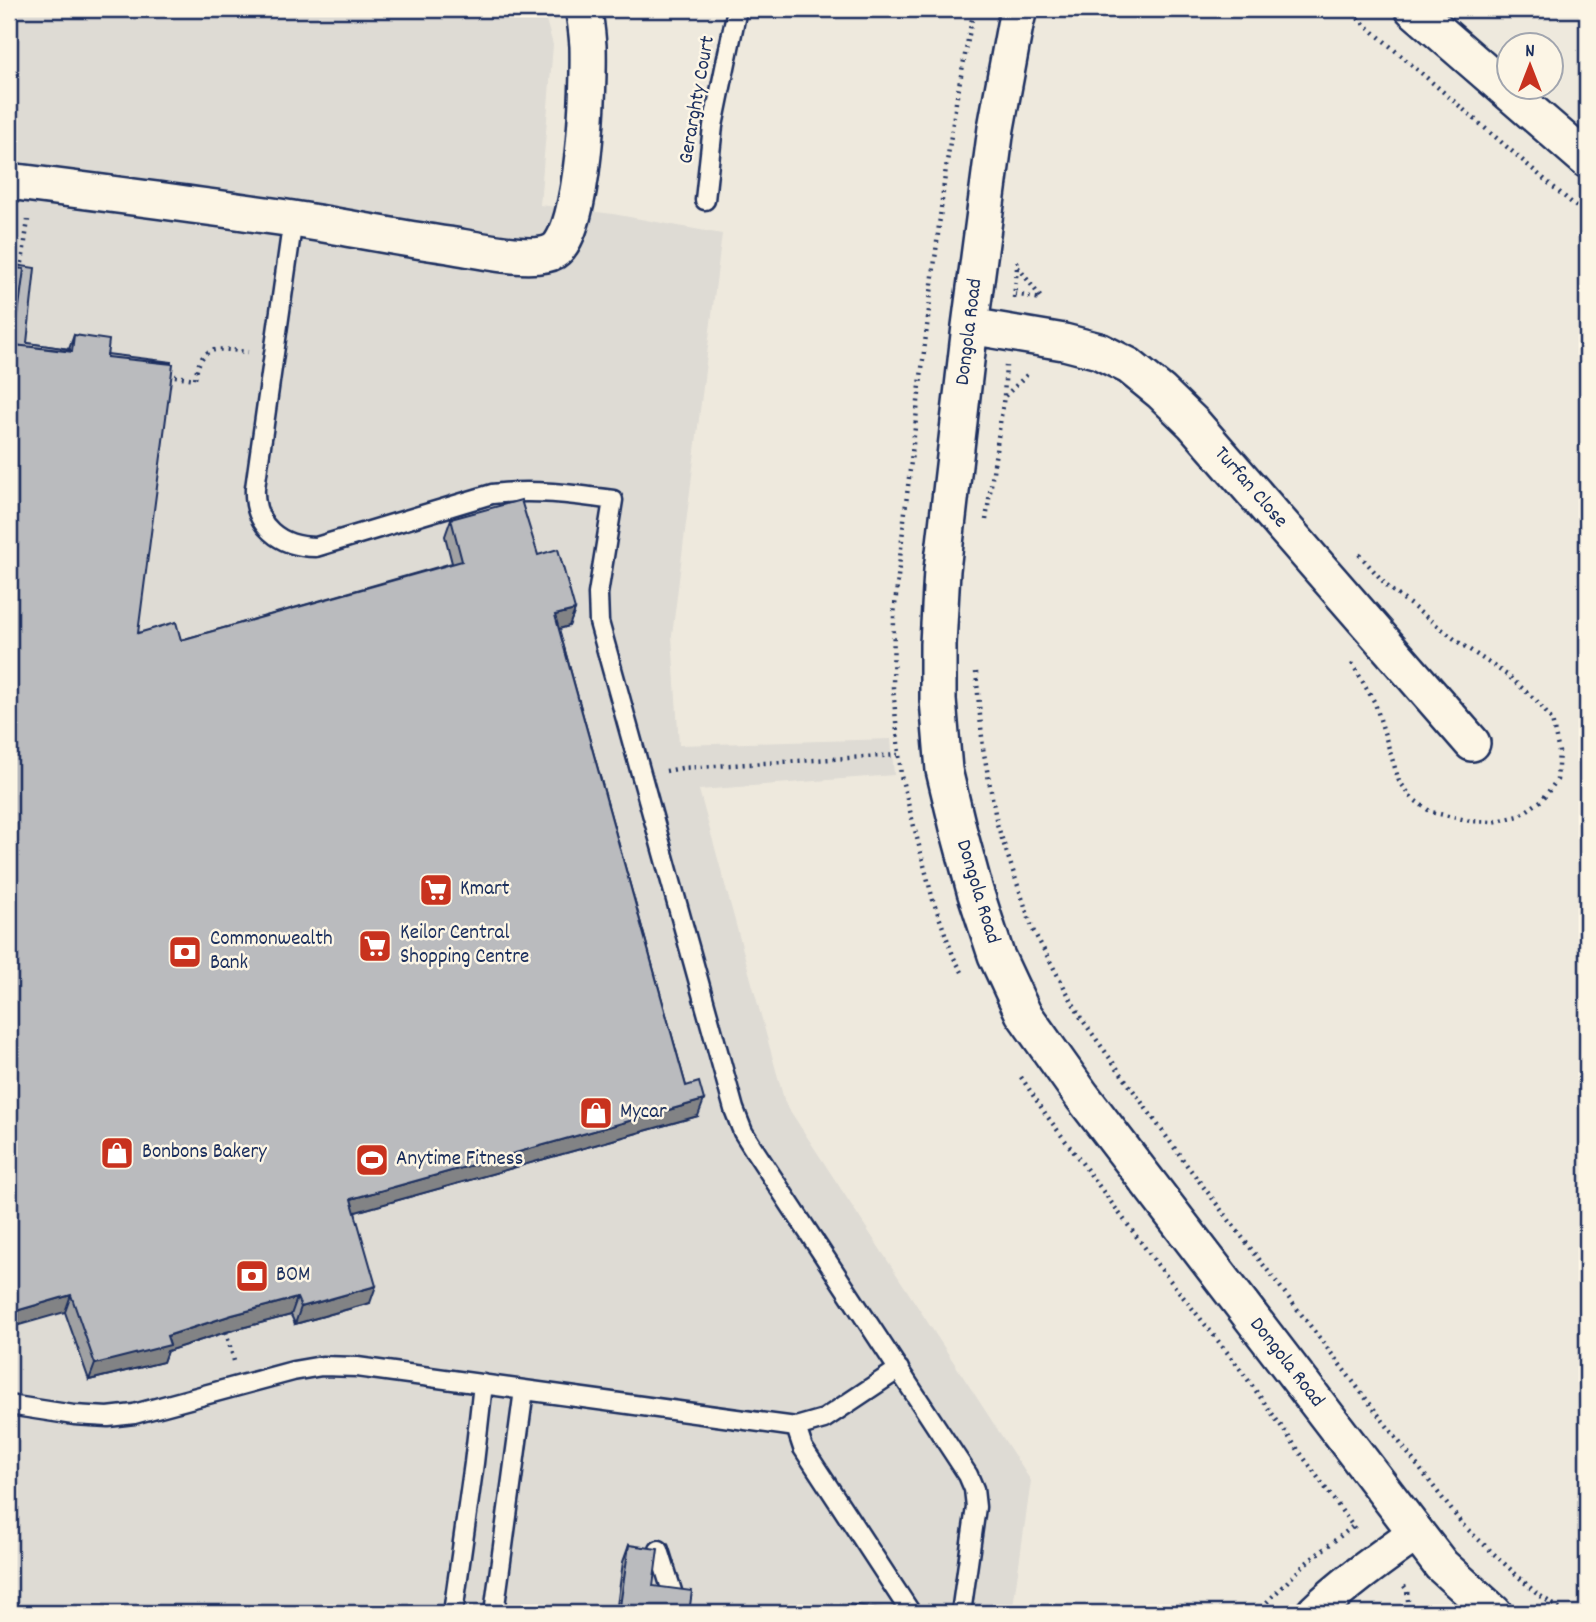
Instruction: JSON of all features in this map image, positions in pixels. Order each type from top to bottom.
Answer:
[{"type":"street","points":[[9,181],[293,219],[517,255],[533,257],[555,251],[564,241],[569,229],[582,159],[588,56],[583,9]]},
{"type":"street","name":"Dongola Road","points":[[1019,9],[996,128],[970,326],[942,570],[938,644],[938,700],[944,770],[975,891],[996,955],[1024,1013],[1082,1096],[1441,1565],[1494,1613]]},
{"type":"street","points":[[1413,9],[1587,160]]},
{"type":"street","name":"Turfan Close","points":[[970,326],[1064,342],[1099,351],[1129,366],[1161,392],[1203,435],[1472,743]]},
{"type":"street","points":[[1314,1613],[1416,1533]]},
{"type":"lane","name":"Gerarghty Court","points":[[705,200],[713,126],[737,9]]},
{"type":"lane","points":[[293,219],[255,497],[259,517],[275,536],[289,544],[316,547],[492,494],[516,491],[541,491],[612,500],[598,594],[598,622],[734,1109],[743,1132],[968,1475],[974,1489],[976,1507],[961,1613]]},
{"type":"lane","points":[[9,1405],[74,1415],[108,1417],[134,1414],[293,1371],[322,1366],[357,1367],[796,1427],[824,1419],[899,1369]]},
{"type":"lane","points":[[453,1613],[483,1384]]},
{"type":"lane","points":[[494,1613],[524,1390]]},
{"type":"lane","points":[[796,1427],[803,1448],[911,1613]]},
{"type":"lane","points":[[659,1550],[677,1613]]},
{"type":"path","points":[[967,982],[954,958],[933,900],[901,776],[893,688],[894,615],[945,174],[974,9]]},
{"type":"path","points":[[1347,9],[1587,216]]},
{"type":"path","points":[[1017,266],[1042,299]]},
{"type":"path","points":[[986,520],[1004,396],[1009,333]]},
{"type":"path","points":[[168,375],[195,379],[200,358],[215,349],[274,354]]},
{"type":"path","points":[[1004,396],[1031,370]]},
{"type":"path","points":[[976,665],[983,748],[998,824],[1033,930],[1081,1018],[1189,1168],[1463,1525],[1536,1593],[1566,1613]]},
{"type":"path","points":[[641,777],[682,768],[898,755]]},
{"type":"path","points":[[1020,1075],[1047,1116],[1157,1264],[1238,1366],[1352,1527],[1306,1563],[1258,1613]]},
{"type":"path","points":[[1386,1613],[1391,1609],[1409,1611]]},
{"type":"shaded area","name":"Keilor Central Shopping Centre","points":[[9,9],[543,9],[553,45],[540,205],[613,214],[722,234],[672,636],[679,745],[891,739],[894,775],[699,790],[785,1103],[1031,1481],[1012,1613],[9,1613]]},
{"type":"building","points":[[9,264],[35,268],[27,343],[70,351],[14,345],[24,269],[9,267]]},
{"type":"building","points":[[9,267],[24,269],[14,345],[72,352],[74,335],[109,340],[107,357],[173,364],[138,633],[176,622],[181,640],[462,561],[451,519],[521,500],[538,555],[558,549],[575,610],[555,615],[686,1086],[699,1082],[704,1100],[351,1199],[376,1286],[301,1307],[297,1298],[232,1315],[167,1336],[170,1345],[95,1364],[71,1295],[9,1313]]},
{"type":"building","points":[[107,354],[171,362],[171,364],[107,357]]},
{"type":"building","points":[[629,1545],[658,1549],[653,1586],[692,1591],[689,1613],[619,1613]]},
{"type":"building","points":[[847,1604],[916,1613],[846,1613]]},
{"type":"place","name":"Kmart","points":[[436,890]]},
{"type":"place","name":"Keilor Central Shopping Centre","points":[[375,946]]},
{"type":"place","name":"Commonwealth Bank","points":[[185,952]]},
{"type":"place","name":"Mycar","points":[[596,1113]]},
{"type":"place","name":"Bonbons Bakery","points":[[117,1153]]},
{"type":"place","name":"Anytime Fitness","points":[[372,1160]]},
{"type":"place","name":"BOM","points":[[252,1276]]}]
